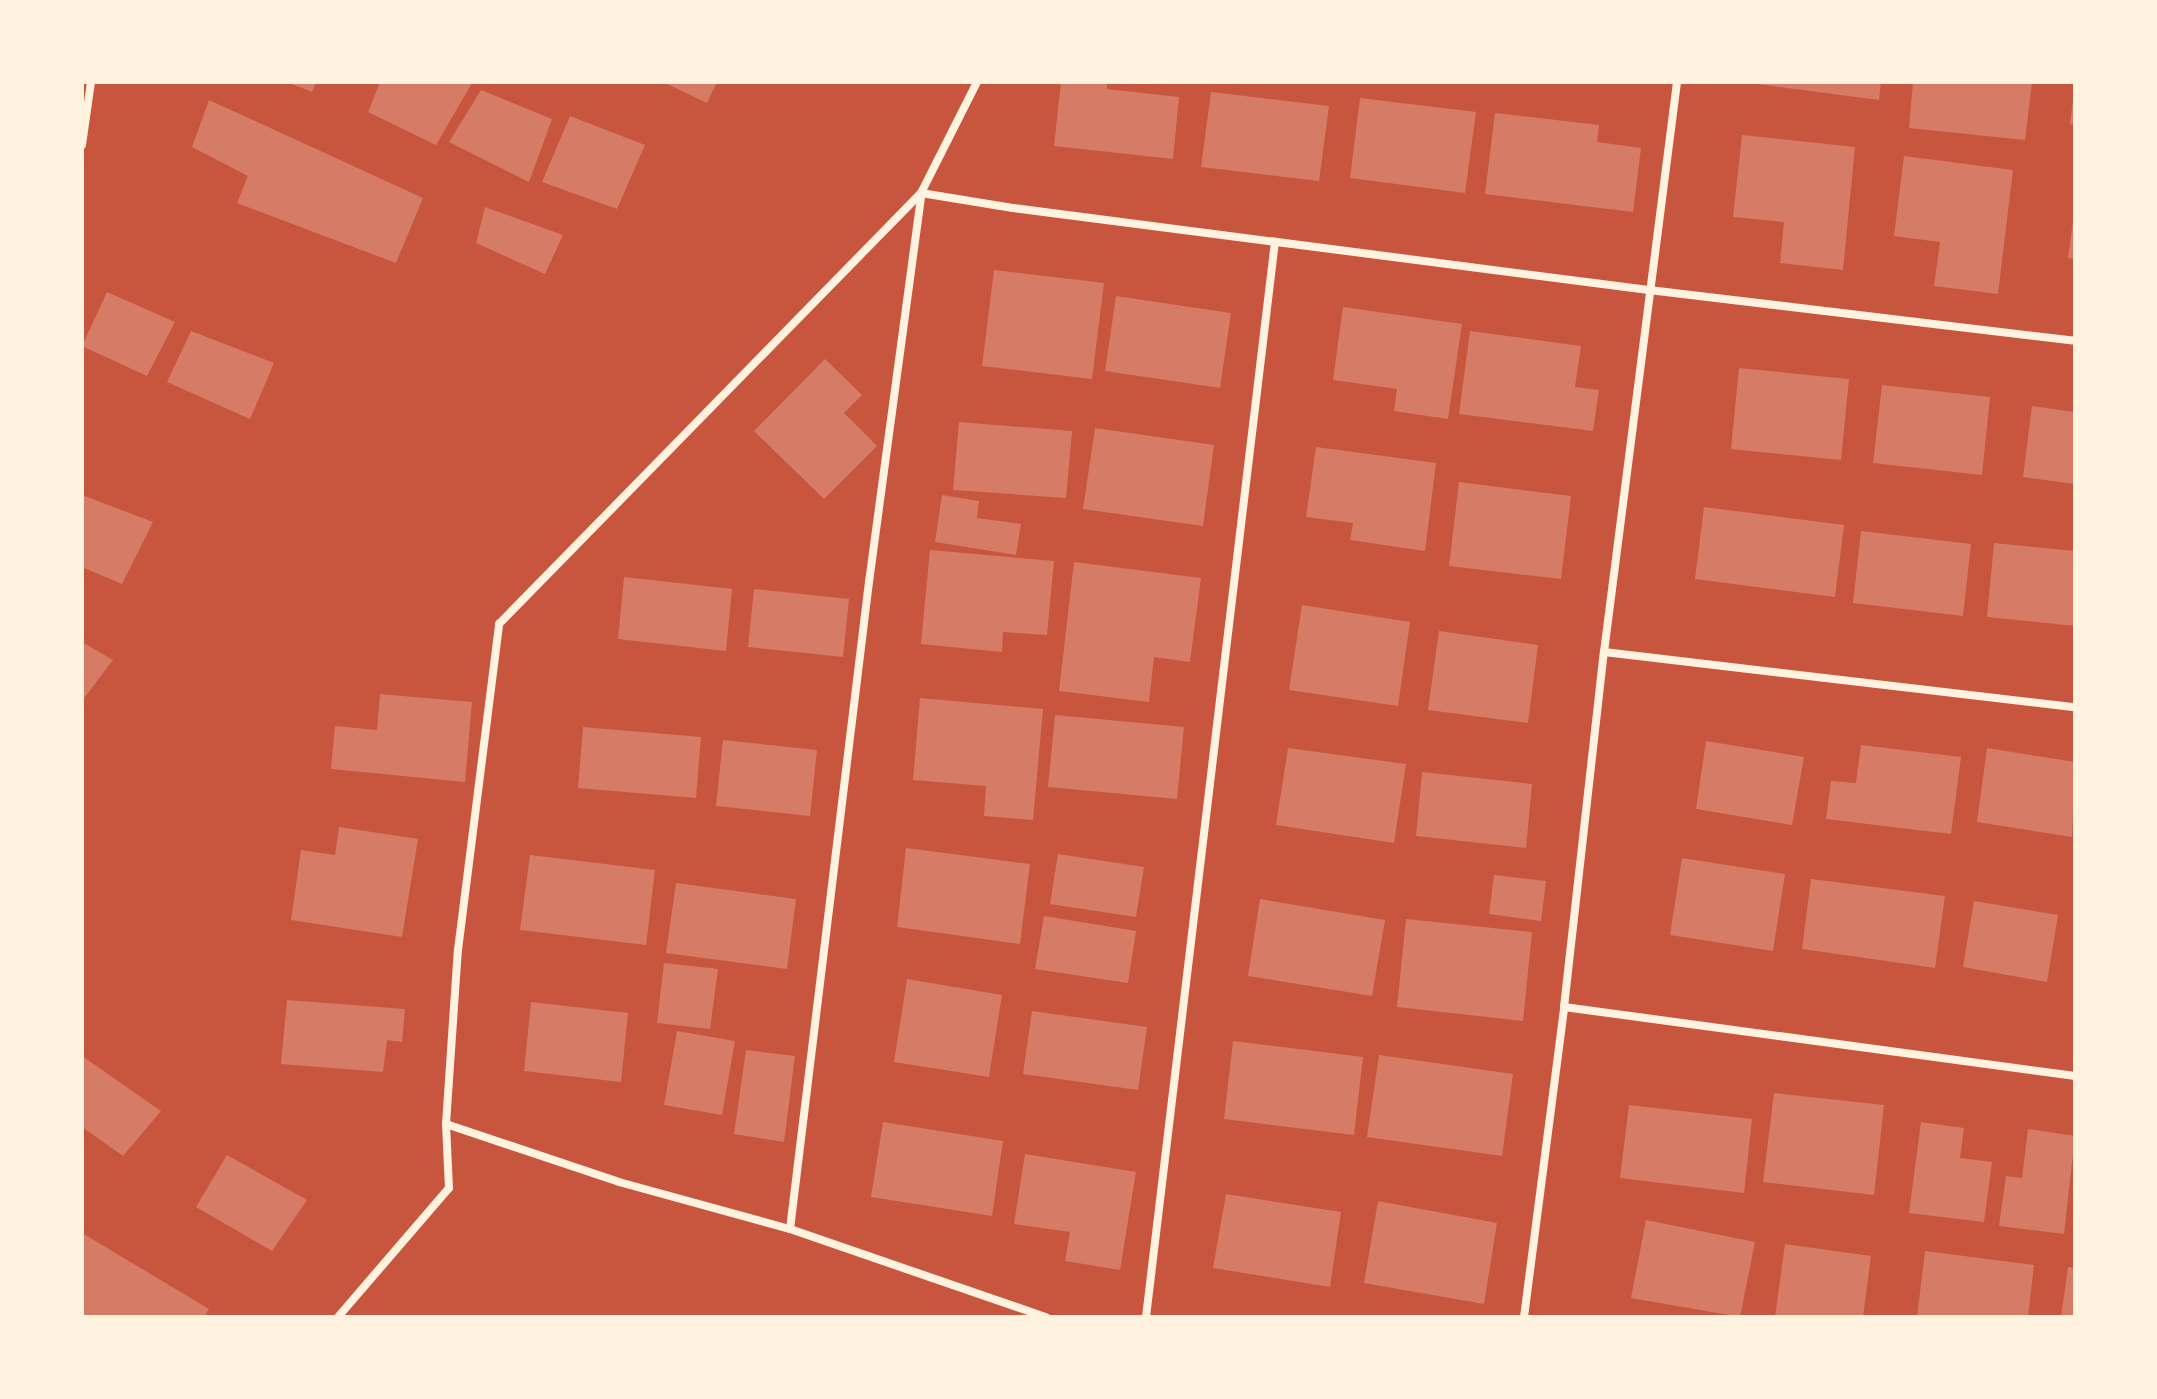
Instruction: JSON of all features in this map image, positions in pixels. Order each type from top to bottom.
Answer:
[{"type":"street","points":[[82,145],[91,82]]},
{"type":"street","points":[[338,1317],[449,1188],[446,1124],[458,950],[499,624],[921,193],[977,82]]},
{"type":"street","points":[[1524,1317],[1677,82]]},
{"type":"street","points":[[921,193],[1649,290],[2075,341]]},
{"type":"street","points":[[790,1229],[869,582],[921,193]]},
{"type":"street","points":[[1146,1317],[1275,242]]},
{"type":"street","points":[[1604,652],[2075,707]]},
{"type":"street","points":[[1564,1007],[2075,1076]]},
{"type":"street","points":[[446,1124],[619,1182],[790,1229],[1046,1317]]},
{"type":"building","points":[[287,82],[316,82],[312,92]]},
{"type":"building","points":[[380,82],[472,83],[436,145],[368,112]]},
{"type":"building","points":[[663,82],[717,82],[707,103]]},
{"type":"building","points":[[1061,82],[1107,82],[1107,89],[1179,97],[1173,159],[1054,146]]},
{"type":"building","points":[[1742,82],[1881,82],[1879,100]]},
{"type":"building","points":[[1913,82],[2032,82],[2025,140],[1909,128]]},
{"type":"building","points":[[481,90],[552,119],[529,182],[449,142]]},
{"type":"building","points":[[1211,92],[1329,106],[1319,181],[1201,167]]},
{"type":"building","points":[[1360,98],[1476,112],[1465,193],[1350,178]]},
{"type":"building","points":[[209,100],[423,198],[396,263],[237,203],[248,176],[192,147]]},
{"type":"building","points":[[2075,100],[2075,125],[2070,124]]},
{"type":"building","points":[[1495,113],[1599,125],[1597,142],[1641,148],[1633,212],[1485,194]]},
{"type":"building","points":[[570,116],[645,145],[617,209],[542,182]]},
{"type":"building","points":[[1742,135],[1855,147],[1843,270],[1780,263],[1784,222],[1733,217]]},
{"type":"building","points":[[1904,156],[2013,170],[1998,294],[1934,286],[1940,242],[1894,236]]},
{"type":"building","points":[[485,207],[563,235],[545,274],[476,243]]},
{"type":"building","points":[[2075,222],[2075,259],[2068,258]]},
{"type":"building","points":[[994,270],[1104,283],[1092,379],[982,366]]},
{"type":"building","points":[[107,292],[175,322],[147,376],[82,346]]},
{"type":"building","points":[[1116,296],[1231,313],[1220,388],[1105,371]]},
{"type":"building","points":[[1343,307],[1462,324],[1448,419],[1394,411],[1397,389],[1333,380]]},
{"type":"building","points":[[191,331],[274,363],[250,419],[167,382]]},
{"type":"building","points":[[1470,331],[1581,346],[1575,387],[1599,390],[1593,431],[1459,414]]},
{"type":"building","points":[[825,359],[862,395],[844,413],[877,446],[824,499],[754,431]]},
{"type":"building","points":[[1739,368],[1849,379],[1841,460],[1731,449]]},
{"type":"building","points":[[1882,385],[1990,397],[1982,475],[1873,463]]},
{"type":"building","points":[[2032,406],[2075,412],[2075,484],[2023,477]]},
{"type":"building","points":[[959,422],[1072,431],[1066,498],[953,490]]},
{"type":"building","points":[[1095,428],[1214,445],[1203,526],[1083,509]]},
{"type":"building","points":[[1316,447],[1436,463],[1425,551],[1350,540],[1353,523],[1306,517]]},
{"type":"building","points":[[1459,482],[1571,496],[1561,579],[1449,566]]},
{"type":"building","points":[[82,495],[153,522],[122,584],[82,567]]},
{"type":"building","points":[[942,495],[979,501],[977,518],[1021,524],[1016,555],[935,542]]},
{"type":"building","points":[[1704,507],[1844,525],[1835,597],[1695,579]]},
{"type":"building","points":[[1861,531],[1971,544],[1963,616],[1853,603]]},
{"type":"building","points":[[1994,543],[2075,551],[2075,626],[1987,617]]},
{"type":"building","points":[[930,550],[1054,561],[1047,635],[1003,632],[1002,652],[921,644]]},
{"type":"building","points":[[1074,562],[1201,578],[1190,662],[1154,657],[1149,702],[1059,691]]},
{"type":"building","points":[[624,577],[732,589],[726,651],[618,639]]},
{"type":"building","points":[[754,589],[849,599],[843,657],[748,647]]},
{"type":"building","points":[[1302,605],[1410,622],[1398,706],[1289,690]]},
{"type":"building","points":[[1439,631],[1538,645],[1528,723],[1428,710]]},
{"type":"building","points":[[82,642],[113,660],[82,701]]},
{"type":"building","points":[[380,694],[472,702],[465,782],[331,769],[335,726],[377,730]]},
{"type":"building","points":[[920,698],[1043,709],[1033,820],[984,816],[986,786],[913,780]]},
{"type":"building","points":[[1055,715],[1184,727],[1177,799],[1048,787]]},
{"type":"building","points":[[583,727],[701,737],[696,798],[578,788]]},
{"type":"building","points":[[723,740],[817,750],[810,816],[716,806]]},
{"type":"building","points":[[1706,741],[1804,757],[1792,825],[1696,809]]},
{"type":"building","points":[[1861,745],[1961,757],[1951,834],[1826,819],[1831,781],[1856,783]]},
{"type":"building","points":[[1288,748],[1406,764],[1394,843],[1276,825]]},
{"type":"building","points":[[1987,748],[2075,762],[2072,837],[1977,822]]},
{"type":"building","points":[[1422,772],[1532,784],[1526,848],[1416,836]]},
{"type":"building","points":[[339,827],[418,839],[402,937],[291,920],[301,850],[335,855]]},
{"type":"building","points":[[906,848],[1030,864],[1020,944],[897,927]]},
{"type":"building","points":[[1058,854],[1144,867],[1136,917],[1050,904]]},
{"type":"building","points":[[530,855],[655,870],[646,945],[520,930]]},
{"type":"building","points":[[1682,858],[1785,874],[1773,951],[1670,935]]},
{"type":"building","points":[[1494,875],[1546,881],[1541,921],[1489,914]]},
{"type":"building","points":[[1811,879],[1945,896],[1935,968],[1802,949]]},
{"type":"building","points":[[676,883],[796,899],[787,969],[666,953]]},
{"type":"building","points":[[1260,899],[1385,920],[1372,996],[1248,976]]},
{"type":"building","points":[[1974,901],[2058,915],[2047,982],[1963,967]]},
{"type":"building","points":[[1044,916],[1136,931],[1128,983],[1035,969]]},
{"type":"building","points":[[1406,919],[1532,932],[1523,1021],[1397,1007]]},
{"type":"building","points":[[664,963],[718,969],[710,1029],[657,1023]]},
{"type":"building","points":[[907,979],[1002,995],[989,1077],[894,1062]]},
{"type":"building","points":[[287,1000],[405,1009],[402,1042],[387,1040],[383,1072],[281,1064]]},
{"type":"building","points":[[531,1002],[628,1013],[621,1082],[524,1071]]},
{"type":"building","points":[[1032,1011],[1147,1027],[1138,1090],[1023,1074]]},
{"type":"building","points":[[677,1031],[735,1041],[722,1115],[664,1105]]},
{"type":"building","points":[[1233,1041],[1363,1057],[1354,1135],[1224,1119]]},
{"type":"building","points":[[746,1050],[795,1056],[784,1142],[734,1134]]},
{"type":"building","points":[[1379,1055],[1513,1074],[1502,1156],[1367,1137]]},
{"type":"building","points":[[82,1056],[161,1111],[123,1156],[82,1127]]},
{"type":"building","points":[[1774,1093],[1884,1105],[1874,1195],[1763,1182]]},
{"type":"building","points":[[1629,1105],[1752,1119],[1744,1193],[1620,1178]]},
{"type":"building","points":[[883,1122],[1003,1141],[992,1216],[871,1197]]},
{"type":"building","points":[[1921,1122],[1964,1128],[1960,1158],[1992,1162],[1984,1222],[1909,1213]]},
{"type":"building","points":[[2028,1129],[2075,1136],[2064,1234],[1999,1226],[2006,1176],[2022,1178]]},
{"type":"building","points":[[1025,1154],[1136,1172],[1120,1270],[1065,1261],[1070,1232],[1014,1224]]},
{"type":"building","points":[[227,1155],[307,1200],[272,1251],[196,1207]]},
{"type":"building","points":[[1226,1194],[1341,1212],[1330,1287],[1213,1268]]},
{"type":"building","points":[[1378,1201],[1497,1223],[1484,1304],[1364,1283]]},
{"type":"building","points":[[1646,1220],[1755,1242],[1740,1317],[1631,1298]]},
{"type":"building","points":[[82,1233],[209,1309],[204,1317],[82,1317]]},
{"type":"building","points":[[1785,1244],[1871,1256],[1863,1317],[1775,1317]]},
{"type":"building","points":[[1925,1251],[2034,1265],[2028,1317],[1917,1317]]},
{"type":"building","points":[[2068,1267],[2075,1268],[2075,1317],[2061,1317]]}]
